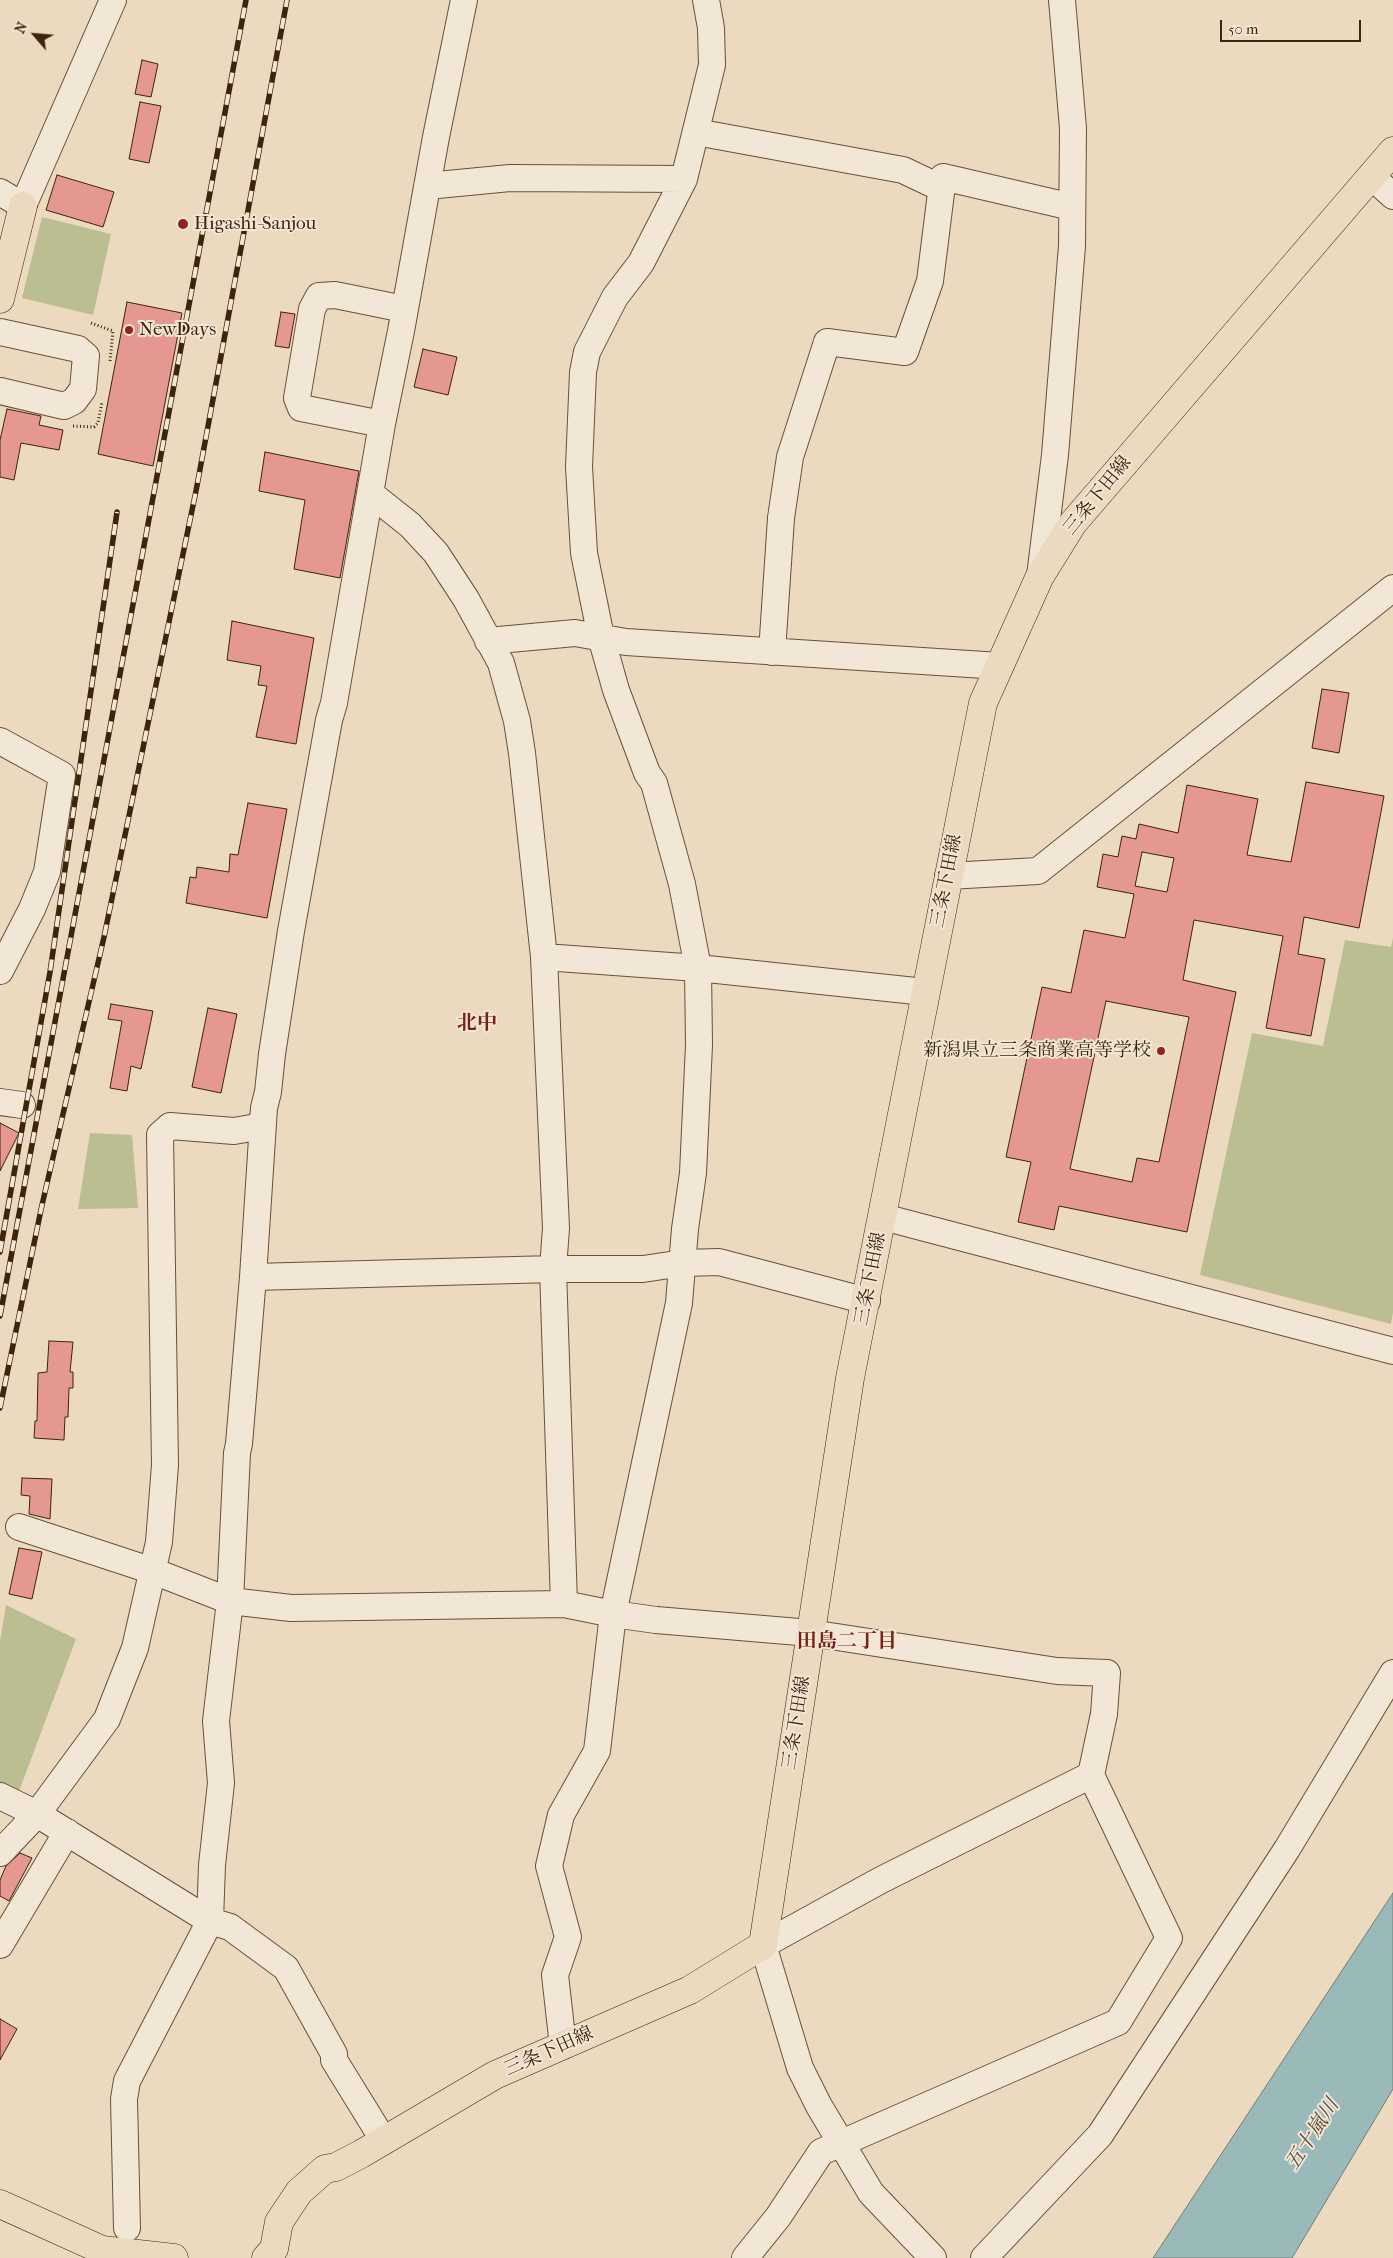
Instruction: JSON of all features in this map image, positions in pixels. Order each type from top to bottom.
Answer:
[{"type":"main road","name":"三条下田線","points":[[266,2258],[274,2250],[279,2222],[299,2192],[325,2169],[336,2167],[384,2141],[495,2075],[690,1990],[764,1945],[850,1378],[867,1301],[925,992],[983,703],[1040,576],[1073,523],[1393,151]]},
{"type":"main road","points":[[0,299],[11,199]]},
{"type":"main road","points":[[0,2204],[102,2250],[174,2258]]},
{"type":"street","points":[[11,199],[113,0]]},
{"type":"street","points":[[127,2228],[124,2099],[128,2081],[210,1920],[212,1865],[221,1783],[216,1721],[230,1601],[237,1453],[240,1444],[253,1277],[263,1119],[291,931],[371,494],[382,424],[464,0]]},
{"type":"street","points":[[562,2046],[555,1975],[568,1937],[549,1866],[560,1815],[596,1751],[613,1614],[679,1303],[685,1229],[693,1173],[699,1046],[698,968],[682,884],[654,783],[647,773],[616,690],[601,637],[584,553],[579,467],[583,372],[587,352],[615,297],[641,263],[684,179],[712,65],[711,28],[706,0]]},
{"type":"street","points":[[1040,576],[1059,408],[1072,246],[1073,128],[1062,0]]},
{"type":"street","points":[[696,132],[903,170],[941,188]]},
{"type":"street","points":[[1371,176],[1393,196]]},
{"type":"street","points":[[772,652],[781,518],[790,458],[827,342],[905,352],[930,281],[943,177],[1072,207]]},
{"type":"street","points":[[427,186],[510,178],[684,179]]},
{"type":"street","points":[[382,424],[301,408],[297,398],[312,309],[319,296],[334,295],[404,309]]},
{"type":"street","points":[[0,332],[78,349],[86,356],[82,389],[74,401],[64,406],[0,392]]},
{"type":"street","points":[[371,494],[410,525],[436,553],[500,663],[517,721],[544,957],[556,1219],[553,1269],[557,1332],[564,1604]]},
{"type":"street","points":[[948,876],[1038,871],[1393,588]]},
{"type":"street","points":[[488,641],[575,633],[626,642],[1000,666]]},
{"type":"street","points":[[0,741],[62,775],[46,872],[32,909],[8,936],[0,971]]},
{"type":"street","points":[[544,957],[698,968],[925,992]]},
{"type":"street","points":[[0,1853],[37,1814],[107,1719],[135,1648],[153,1571],[159,1542],[165,1466],[160,1135],[170,1126],[234,1131],[257,1127],[263,1119]]},
{"type":"street","points":[[883,1217],[1393,1351]]},
{"type":"street","points":[[253,1277],[642,1268],[683,1263],[719,1262],[867,1301]]},
{"type":"street","points":[[19,1527],[153,1571],[230,1601],[291,1608],[564,1604],[656,1620],[811,1633],[1057,1671],[1108,1673],[1104,1714],[1091,1775],[1169,1938],[1118,2022],[841,2145],[821,2152],[778,2216],[745,2258]]},
{"type":"street","points":[[984,2258],[1100,2135],[1287,1849],[1393,1673]]},
{"type":"street","points":[[933,2258],[871,2193],[819,2106],[800,2068],[764,1945],[881,1880],[1091,1775]]},
{"type":"street","points":[[0,1796],[37,1814],[210,1920],[230,1927],[286,1968],[334,2054],[334,2060],[384,2141]]},
{"type":"street","points":[[0,1945],[66,1832]]},
{"type":"green space","points":[[42,217],[111,234],[93,315],[22,298]]},
{"type":"green space","points":[[1393,938],[1393,1312],[1391,1324],[1200,1275],[1252,1033],[1323,1046],[1345,940],[1391,947]]},
{"type":"green space","points":[[90,1133],[132,1135],[138,1208],[78,1209]]},
{"type":"green space","points":[[6,1605],[76,1639],[18,1794],[0,1784],[0,1641]]},
{"type":"water","name":"五十嵐川","points":[[1393,1893],[1393,2089],[1292,2258],[1153,2258]]},
{"type":"building","points":[[142,60],[158,64],[151,97],[135,94]]},
{"type":"building","points":[[140,102],[161,106],[149,163],[129,159]]},
{"type":"building","points":[[57,175],[114,192],[103,227],[46,210]]},
{"type":"building","points":[[127,302],[182,313],[153,466],[98,454]]},
{"type":"building","points":[[281,312],[295,314],[289,348],[275,346]]},
{"type":"building","points":[[423,349],[457,357],[448,395],[414,387]]},
{"type":"building","points":[[7,409],[41,416],[39,425],[63,430],[59,450],[21,443],[14,480],[0,477],[0,440]]},
{"type":"building","points":[[265,452],[359,471],[340,578],[294,569],[305,500],[259,491]]},
{"type":"building","points":[[232,621],[314,638],[296,744],[256,737],[267,686],[258,685],[261,666],[227,660]]},
{"type":"building","points":[[1322,689],[1349,693],[1339,753],[1312,748]]},
{"type":"building","points":[[1306,782],[1384,796],[1359,928],[1304,917],[1298,954],[1325,959],[1311,1036],[1266,1028],[1283,936],[1194,920],[1183,980],[1236,992],[1187,1232],[1059,1206],[1054,1230],[1018,1222],[1031,1162],[1006,1157],[1042,987],[1071,993],[1084,930],[1125,938],[1134,894],[1097,887],[1103,854],[1118,857],[1122,836],[1136,839],[1139,824],[1178,833],[1187,785],[1258,799],[1247,855],[1291,862]],"holes":[[[1142,852],[1174,858],[1167,892],[1135,886]],[[1106,1001],[1189,1017],[1159,1162],[1137,1158],[1132,1182],[1070,1169]]]},
{"type":"building","points":[[248,803],[287,809],[267,918],[186,903],[190,877],[196,878],[197,867],[229,872],[230,854],[238,855]]},
{"type":"building","points":[[111,1004],[153,1011],[141,1069],[131,1066],[127,1091],[110,1088],[122,1021],[108,1019]]},
{"type":"building","points":[[208,1008],[237,1014],[221,1093],[192,1087]]},
{"type":"building","points":[[0,1123],[19,1133],[0,1171]]},
{"type":"building","points":[[49,1341],[73,1342],[70,1372],[73,1372],[73,1388],[69,1388],[68,1417],[65,1417],[64,1440],[34,1438],[35,1421],[37,1421],[38,1373],[47,1372]]},
{"type":"building","points":[[22,1478],[52,1479],[50,1519],[29,1514],[30,1496],[21,1495]]},
{"type":"building","points":[[19,1548],[42,1552],[32,1599],[9,1594]]},
{"type":"building","points":[[20,1853],[32,1858],[9,1901],[0,1896],[0,1880],[6,1866]]},
{"type":"building","points":[[0,2019],[17,2029],[0,2060]]},
{"type":"railway","points":[[0,1316],[246,0]]},
{"type":"railway","points":[[0,1408],[42,1205],[104,937],[196,491],[287,0]]},
{"type":"railway","points":[[0,1252],[50,972],[117,512]]},
{"type":"place","name":"Higashi-Sanjou","points":[[183,224]]},
{"type":"place","name":"NewDays","points":[[129,330]]},
{"type":"place","name":"新潟県立三条商業高等学校","points":[[1161,1051]]},
{"type":"district","name":"北中","points":[[477,1024]]},
{"type":"district","name":"田島二丁目","points":[[847,1642]]}]
